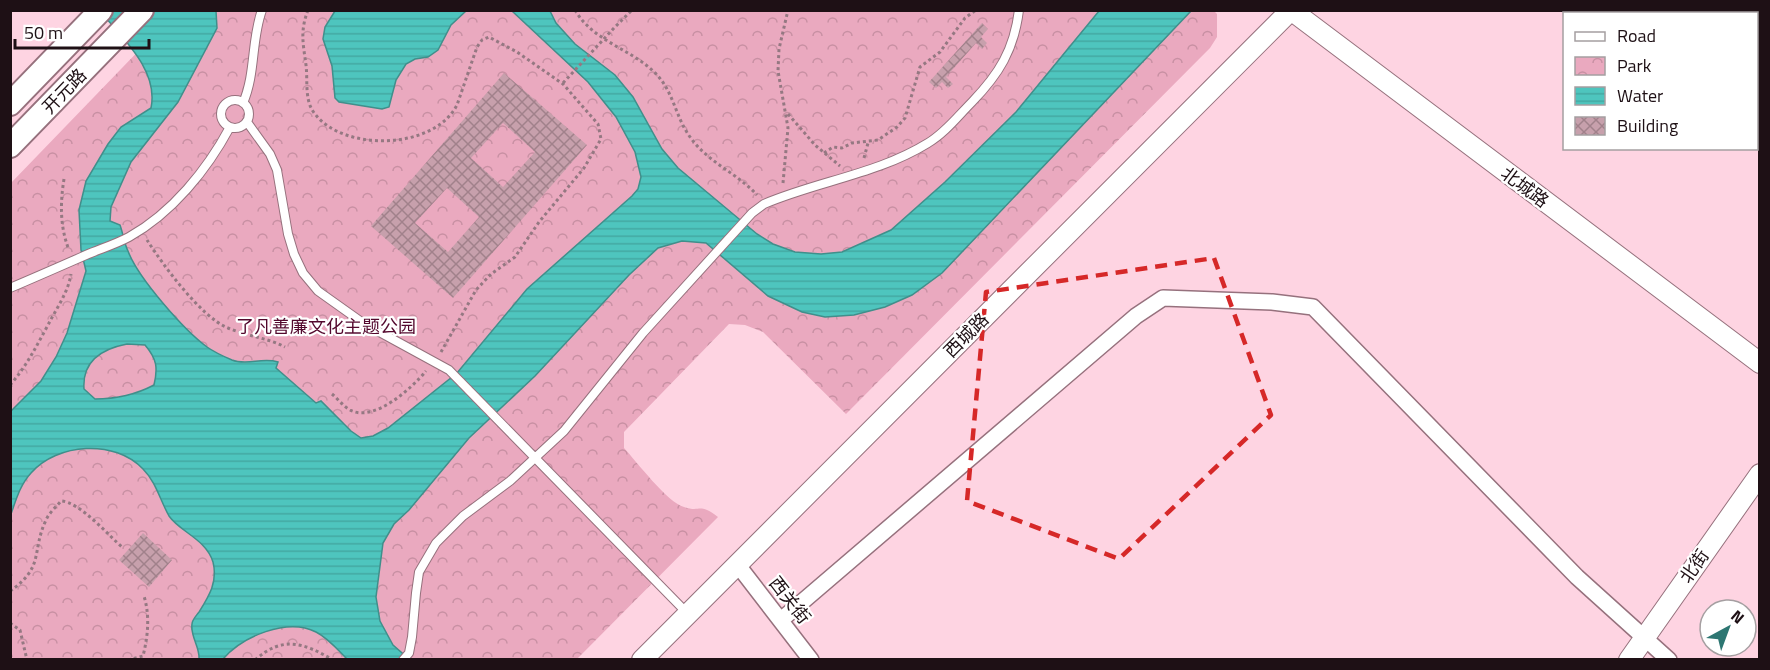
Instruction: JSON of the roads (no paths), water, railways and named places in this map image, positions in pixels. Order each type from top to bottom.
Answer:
[{"type":"main road","name":"开元路","points":[[10,146],[142,10]]},
{"type":"main road","name":"开元路","points":[[10,104],[94,18]]},
{"type":"street","name":"北城路","points":[[1291,10],[1760,363]]},
{"type":"street","name":"西城路","points":[[642,660],[1291,10]]},
{"type":"street","points":[[781,620],[1136,316],[1163,298],[1272,302],[1313,307],[1577,578],[1669,660]]},
{"type":"street","name":"北街","points":[[1629,660],[1760,474]]},
{"type":"street","name":"西关街","points":[[737,564],[811,660]]},
{"type":"lane","points":[[243,103],[250,85],[257,26],[262,10]]},
{"type":"lane","points":[[403,660],[409,653],[420,572],[436,543],[463,516],[536,458],[578,415],[643,333],[747,219],[764,204],[892,161],[929,143],[950,125],[999,73],[1008,54],[1019,10]]},
{"type":"lane","points":[[232,100],[243,103],[249,112],[247,122],[239,127],[230,127],[222,117],[223,108],[232,100]]},
{"type":"lane","points":[[247,122],[270,154],[277,170],[288,234],[294,254],[303,273],[318,291],[363,323],[449,370],[688,614]]},
{"type":"lane","points":[[10,288],[129,237],[165,211],[214,154],[230,127]]},
{"type":"water","points":[[100,11],[216,11],[217,28],[178,102],[131,162],[111,207],[110,221],[120,225],[133,262],[163,303],[186,329],[207,347],[238,362],[266,360],[278,362],[276,368],[316,403],[321,401],[361,438],[373,436],[388,428],[457,373],[527,289],[638,189],[641,177],[635,152],[616,117],[588,82],[512,11],[550,11],[556,23],[575,44],[615,75],[633,97],[662,149],[678,168],[757,234],[773,244],[795,252],[821,254],[842,252],[891,230],[945,182],[1016,112],[1099,11],[1191,11],[942,273],[912,295],[885,307],[854,315],[825,317],[802,312],[768,296],[706,243],[682,241],[658,248],[629,275],[535,376],[469,438],[409,510],[394,524],[383,543],[376,597],[380,621],[393,645],[409,659],[347,659],[333,644],[316,632],[292,627],[279,628],[253,637],[241,643],[223,659],[199,659],[192,633],[192,622],[212,588],[213,562],[205,547],[169,516],[155,485],[143,469],[131,459],[102,449],[70,451],[56,455],[42,463],[24,482],[11,514],[11,411],[41,381],[67,333],[86,271],[81,250],[79,210],[86,181],[121,127],[151,108],[150,81],[144,68],[137,55]],"holes":[[[127,344],[145,345],[156,364],[154,385],[133,394],[103,399],[95,399],[84,389],[86,371],[101,353]]]},
{"type":"water","points":[[335,11],[466,11],[451,25],[438,50],[428,57],[415,59],[406,64],[396,80],[389,107],[382,109],[339,102],[335,98],[332,66],[323,39],[325,27]]},
{"type":"park label","name":"了凡善廉文化主题公园","points":[[326,326]]}]
